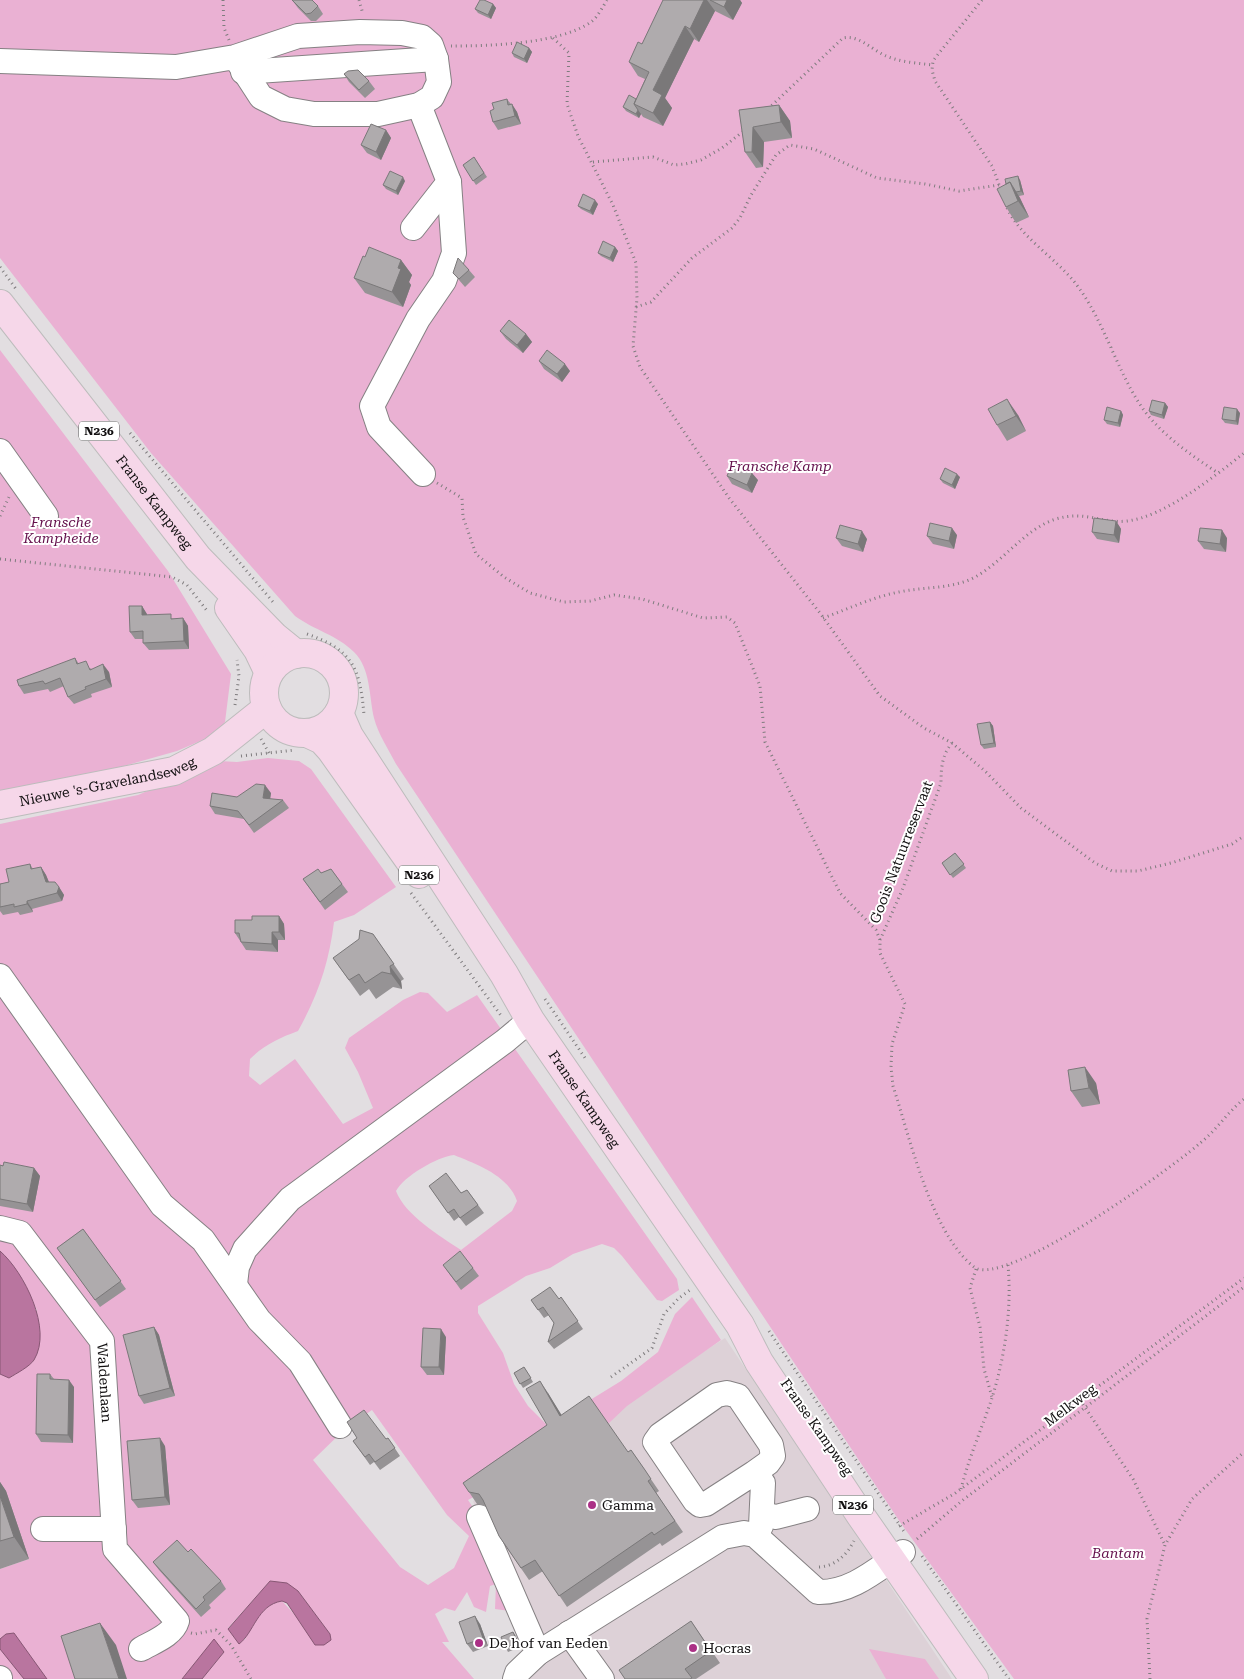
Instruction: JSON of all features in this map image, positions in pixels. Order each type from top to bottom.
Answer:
[{"type":"main road","name":"Franse Kampweg","points":[[0,304],[198,558],[258,650],[269,673]]},
{"type":"main road","name":"Franse Kampweg","points":[[198,558],[275,637],[296,654]]},
{"type":"main road","points":[[274,717],[264,696],[265,683],[269,673],[280,661],[296,654],[315,654],[326,660],[336,668],[344,692],[339,713],[329,724],[306,741]]},
{"type":"main road","name":"Franse Kampweg","points":[[339,713],[349,736],[504,974],[530,1020],[740,1325],[768,1356],[993,1679]]},
{"type":"main road","name":"N236","points":[[274,717],[286,730],[306,741]]},
{"type":"main road","name":"Nieuwe 's-Gravelandseweg","points":[[0,805],[174,771],[212,751],[233,747],[274,717]]},
{"type":"main road","name":"Franse Kampweg","points":[[306,741],[322,740],[331,750],[495,982],[530,1020]]},
{"type":"main road","name":"Franse Kampweg","points":[[906,1552],[974,1679]]},
{"type":"street","points":[[332,33],[402,33],[422,37],[433,52],[439,82],[432,97],[419,105],[378,114],[314,114],[285,109],[262,98],[239,65],[298,36],[332,33]]},
{"type":"street","points":[[0,61],[176,67],[239,65],[433,52]]},
{"type":"street","points":[[419,105],[449,182],[454,253],[444,281],[418,319],[372,406],[379,427],[423,474]]},
{"type":"street","points":[[413,228],[449,182]]},
{"type":"street","points":[[0,451],[46,516]]},
{"type":"street","points":[[0,976],[162,1205],[203,1240],[259,1320],[300,1362],[340,1426]]},
{"type":"street","points":[[235,1284],[237,1267],[245,1249],[290,1199],[506,1041],[530,1020]]},
{"type":"street","name":"Waldenlaan","points":[[0,1228],[20,1234],[102,1341],[115,1539]]},
{"type":"street","points":[[727,1393],[732,1394],[738,1396],[771,1445],[773,1456],[768,1464],[754,1473],[706,1504],[700,1505],[684,1486],[655,1442],[660,1434],[717,1396],[727,1393]]},
{"type":"street","points":[[754,1473],[763,1483],[759,1524],[818,1592],[832,1592],[854,1585],[906,1552]]},
{"type":"street","points":[[516,1679],[517,1673],[538,1653],[723,1537],[744,1533],[776,1517],[807,1509]]},
{"type":"street","points":[[479,1517],[538,1653]]},
{"type":"street","points":[[43,1529],[115,1539],[177,1621],[176,1626],[168,1634],[141,1650]]},
{"type":"street","points":[[570,1633],[602,1679]]},
{"type":"path","points":[[223,0],[224,28],[239,65]]},
{"type":"path","points":[[433,52],[553,38],[592,22],[607,0]]},
{"type":"path","points":[[982,0],[938,53],[932,65],[935,81],[992,166],[1002,193]]},
{"type":"path","points":[[764,113],[843,38],[850,36],[884,55],[899,60],[932,65]]},
{"type":"path","points":[[553,38],[569,53],[567,104],[578,136],[593,162],[636,263],[636,307],[633,346],[640,367],[730,498],[823,618],[880,696],[924,728],[952,743],[985,771],[1021,808],[1094,863],[1112,871],[1138,871],[1171,864],[1232,844],[1244,836]]},
{"type":"path","points":[[593,162],[653,157],[674,165],[685,164],[700,160],[722,148],[749,126]]},
{"type":"path","points":[[636,307],[651,302],[692,258],[732,228],[740,218],[751,195],[776,155],[790,145],[814,149],[878,178],[925,184],[959,191],[1000,185]]},
{"type":"path","points":[[1004,201],[1016,223],[1076,284],[1094,310],[1142,408],[1155,424],[1186,451],[1218,473]]},
{"type":"path","points":[[823,618],[899,592],[952,586],[968,580],[982,574],[1021,541],[1054,520],[1080,515],[1110,520],[1137,519],[1160,510],[1218,473],[1244,453]]},
{"type":"path","points":[[423,474],[462,498],[463,516],[476,554],[504,577],[530,593],[564,602],[590,601],[614,595],[642,599],[703,618],[727,617],[735,624],[760,686],[765,742],[840,893],[876,930],[880,940],[880,953],[905,1004],[892,1044],[891,1067],[893,1086],[936,1216],[960,1254],[976,1268],[991,1269],[1008,1265],[1039,1251],[1134,1193],[1207,1137],[1244,1099]]},
{"type":"path","points":[[0,559],[172,577],[187,585],[208,614]]},
{"type":"path","points":[[235,656],[239,664],[237,701]]},
{"type":"path","points":[[269,752],[306,741]]},
{"type":"path","name":"Goois Natuurreservaat","points":[[880,940],[902,888],[941,783],[941,769],[946,751],[952,743]]},
{"type":"path","points":[[961,1489],[970,1456],[992,1397],[1002,1354],[1010,1307],[1008,1265]]},
{"type":"path","points":[[976,1268],[970,1288],[980,1327],[984,1369],[992,1397]]},
{"type":"path","points":[[611,1377],[652,1348],[664,1314],[679,1298],[708,1278]]},
{"type":"path","points":[[899,1526],[961,1489],[1244,1278]]},
{"type":"path","name":"Melkweg","points":[[906,1552],[963,1500],[1244,1287]]},
{"type":"path","points":[[1080,1400],[1087,1406],[1133,1479],[1165,1545]]},
{"type":"path","points":[[1150,1679],[1147,1619],[1165,1545],[1192,1499],[1244,1452]]},
{"type":"path","points":[[811,1565],[822,1567],[835,1563],[850,1550],[856,1534]]},
{"type":"path","points":[[906,1552],[1009,1679]]},
{"type":"path","points":[[176,1626],[195,1634],[216,1630],[231,1646],[251,1679]]},
{"type":"shaded area","points":[[0,1251],[9,1260],[26,1287],[38,1317],[40,1333],[39,1347],[32,1363],[9,1378],[0,1374]]},
{"type":"shaded area","points":[[725,1338],[952,1679],[511,1679],[534,1651],[473,1501]]},
{"type":"shaded area","points":[[270,1581],[287,1583],[298,1591],[330,1634],[331,1640],[324,1645],[315,1645],[287,1603],[282,1601],[261,1613],[239,1644],[228,1629]]},
{"type":"shaded area","points":[[14,1633],[47,1679],[24,1679],[0,1649],[0,1639],[6,1634]]},
{"type":"shaded area","points":[[214,1639],[224,1652],[202,1679],[182,1679]]},
{"type":"green space","name":"Fransche Kamp","points":[[0,0],[1244,0],[1244,1679],[1014,1679],[902,1525],[396,764],[376,724],[366,675],[360,659],[340,641],[295,616],[151,453],[0,258]]},
{"type":"green space","name":"Fransche Kampheide","points":[[0,350],[168,571],[231,674],[225,722],[220,730],[205,739],[177,751],[46,788],[0,795]]},
{"type":"green space","points":[[268,758],[299,761],[311,769],[396,887],[354,915],[334,922],[322,978],[298,1031],[272,1042],[255,1054],[250,1059],[249,1076],[260,1085],[295,1059],[343,1124],[373,1108],[358,1072],[345,1048],[349,1038],[403,1000],[420,992],[428,993],[447,1012],[477,995],[677,1279],[679,1290],[662,1301],[657,1300],[622,1256],[614,1248],[602,1244],[573,1254],[550,1268],[526,1276],[478,1306],[478,1313],[503,1353],[514,1384],[528,1406],[548,1426],[621,1381],[658,1352],[675,1314],[692,1297],[721,1340],[627,1406],[608,1424],[468,1500],[517,1572],[508,1576],[511,1611],[495,1609],[496,1584],[490,1586],[486,1612],[474,1607],[467,1592],[455,1611],[445,1608],[435,1614],[449,1642],[442,1642],[474,1679],[202,1679],[224,1652],[188,1672],[182,1679],[0,1679],[0,1569],[29,1559],[0,1493],[0,1374],[9,1377],[37,1310],[18,1275],[0,1251],[0,824],[138,795],[219,761],[237,762]],"holes":[[[454,1155],[472,1162],[499,1177],[513,1192],[517,1201],[512,1211],[461,1250],[415,1217],[396,1191],[413,1174],[430,1163]],[[159,1335],[175,1396],[144,1404]],[[372,1410],[447,1515],[469,1536],[454,1568],[428,1585],[400,1567],[313,1460],[346,1428]],[[270,1581],[298,1591],[330,1634],[331,1640],[295,1615],[282,1601],[270,1606],[259,1615],[250,1627],[245,1640],[228,1628]]]},
{"type":"green space","points":[[869,1649],[925,1659],[939,1679],[886,1679]]},
{"type":"building","points":[[292,0],[312,0],[318,6],[311,13],[306,14]]},
{"type":"building","points":[[480,0],[493,4],[488,15],[475,9]]},
{"type":"building","points":[[663,0],[704,0],[690,29],[685,26],[653,90],[662,95],[653,113],[634,104],[649,72],[629,62],[638,42],[642,44]]},
{"type":"building","points":[[710,0],[727,0],[724,7]]},
{"type":"building","points":[[517,42],[529,48],[524,59],[512,53]]},
{"type":"building","points":[[358,70],[369,81],[359,90],[344,74],[348,71]]},
{"type":"building","points":[[629,95],[636,99],[634,104],[638,110],[636,114],[623,107]]},
{"type":"building","points":[[507,99],[508,105],[512,104],[515,116],[493,122],[490,111],[494,109],[492,103]]},
{"type":"building","points":[[779,105],[781,122],[753,127],[752,152],[745,152],[739,110]]},
{"type":"building","points":[[371,124],[386,130],[376,152],[361,145]]},
{"type":"building","points":[[474,157],[484,173],[473,181],[463,165]]},
{"type":"building","points":[[390,171],[403,177],[396,191],[383,185]]},
{"type":"building","points":[[1018,176],[1021,191],[1016,192],[1010,182],[1006,184],[1005,179]]},
{"type":"building","points":[[1010,182],[1018,201],[1006,207],[997,189]]},
{"type":"building","points":[[583,194],[595,200],[590,211],[578,206]]},
{"type":"building","points":[[603,241],[615,247],[610,258],[598,253]]},
{"type":"building","points":[[369,247],[401,260],[398,268],[401,269],[392,292],[354,278]]},
{"type":"building","points":[[458,258],[469,270],[459,279],[453,273]]},
{"type":"building","points":[[509,320],[526,334],[517,345],[500,331]]},
{"type":"building","points":[[547,350],[565,364],[557,374],[539,361]]},
{"type":"building","points":[[1007,399],[1016,416],[997,425],[988,409]]},
{"type":"building","points":[[1152,400],[1165,403],[1162,415],[1149,411]]},
{"type":"building","points":[[1107,407],[1121,411],[1118,423],[1104,420]]},
{"type":"building","points":[[1224,407],[1237,409],[1236,421],[1222,419]]},
{"type":"building","points":[[732,464],[752,473],[747,485],[727,476]]},
{"type":"building","points":[[945,468],[957,474],[952,485],[940,479]]},
{"type":"building","points":[[1094,518],[1116,521],[1114,535],[1092,532]]},
{"type":"building","points":[[930,523],[952,528],[949,541],[927,536]]},
{"type":"building","points":[[840,525],[862,531],[858,544],[836,538]]},
{"type":"building","points":[[1200,528],[1222,530],[1220,544],[1198,541]]},
{"type":"building","points":[[129,606],[142,606],[142,615],[171,614],[171,619],[183,618],[184,641],[143,643],[143,631],[130,632]]},
{"type":"building","points":[[75,658],[77,664],[86,661],[90,670],[103,664],[106,679],[85,687],[86,689],[68,697],[60,678],[45,684],[43,681],[19,686],[17,680]]},
{"type":"building","points":[[990,722],[994,743],[981,745],[977,724]]},
{"type":"building","points":[[256,784],[265,785],[263,798],[283,800],[249,825],[238,811],[210,806],[212,793],[237,797]]},
{"type":"building","points":[[955,853],[964,864],[950,875],[942,863]]},
{"type":"building","points":[[30,864],[31,869],[41,867],[46,882],[55,882],[59,887],[57,893],[27,901],[27,904],[14,907],[14,904],[0,907],[0,884],[9,882],[6,869]]},
{"type":"building","points":[[318,869],[321,873],[331,869],[342,884],[320,902],[303,879]]},
{"type":"building","points":[[252,916],[279,916],[279,932],[272,932],[272,944],[241,942],[239,933],[235,933],[235,920],[252,920]]},
{"type":"building","points":[[360,930],[373,934],[394,964],[390,966],[391,974],[382,972],[365,983],[359,974],[349,980],[333,958],[359,939]]},
{"type":"building","points":[[1085,1067],[1089,1088],[1071,1091],[1068,1070]]},
{"type":"building","points":[[4,1162],[34,1168],[27,1204],[0,1199],[0,1165],[3,1166]]},
{"type":"building","points":[[446,1173],[461,1193],[467,1190],[478,1205],[460,1218],[454,1209],[448,1213],[429,1186]]},
{"type":"building","points":[[83,1229],[121,1281],[95,1300],[57,1248]]},
{"type":"building","points":[[460,1251],[473,1268],[456,1282],[443,1265]]},
{"type":"building","points":[[550,1287],[559,1299],[561,1297],[578,1321],[548,1342],[554,1323],[543,1307],[538,1310],[531,1300]]},
{"type":"building","points":[[154,1327],[170,1388],[139,1396],[123,1335]]},
{"type":"building","points":[[423,1328],[441,1329],[439,1367],[421,1367]]},
{"type":"building","points":[[524,1367],[531,1378],[520,1384],[514,1373]]},
{"type":"building","points":[[37,1374],[50,1374],[50,1379],[69,1380],[68,1435],[36,1434]]},
{"type":"building","points":[[540,1381],[560,1416],[589,1396],[628,1452],[631,1450],[645,1470],[651,1479],[648,1481],[675,1521],[654,1535],[652,1532],[559,1596],[535,1560],[521,1568],[499,1536],[479,1494],[469,1492],[463,1483],[547,1425],[526,1389]]},
{"type":"building","points":[[364,1410],[395,1448],[375,1462],[369,1454],[365,1457],[353,1441],[357,1438],[347,1422]]},
{"type":"building","points":[[160,1438],[165,1497],[132,1500],[127,1441]]},
{"type":"building","points":[[0,1496],[14,1537],[0,1541]]},
{"type":"building","points":[[177,1540],[188,1552],[191,1549],[221,1581],[203,1597],[205,1600],[196,1609],[153,1562]]},
{"type":"building","points":[[475,1616],[483,1638],[467,1644],[459,1622]]},
{"type":"building","points":[[691,1621],[711,1651],[685,1669],[692,1678],[625,1679],[619,1670]]},
{"type":"building","points":[[100,1623],[119,1679],[75,1679],[61,1636]]},
{"type":"building","points":[[513,1632],[518,1643],[506,1648],[501,1637]]},
{"type":"place","name":"Gamma","points":[[592,1505]]},
{"type":"place","name":"De hof van Eeden","points":[[479,1643]]},
{"type":"place","name":"Hocras","points":[[693,1648]]},
{"type":"park label","name":"Bantam","points":[[1118,1553]]}]
